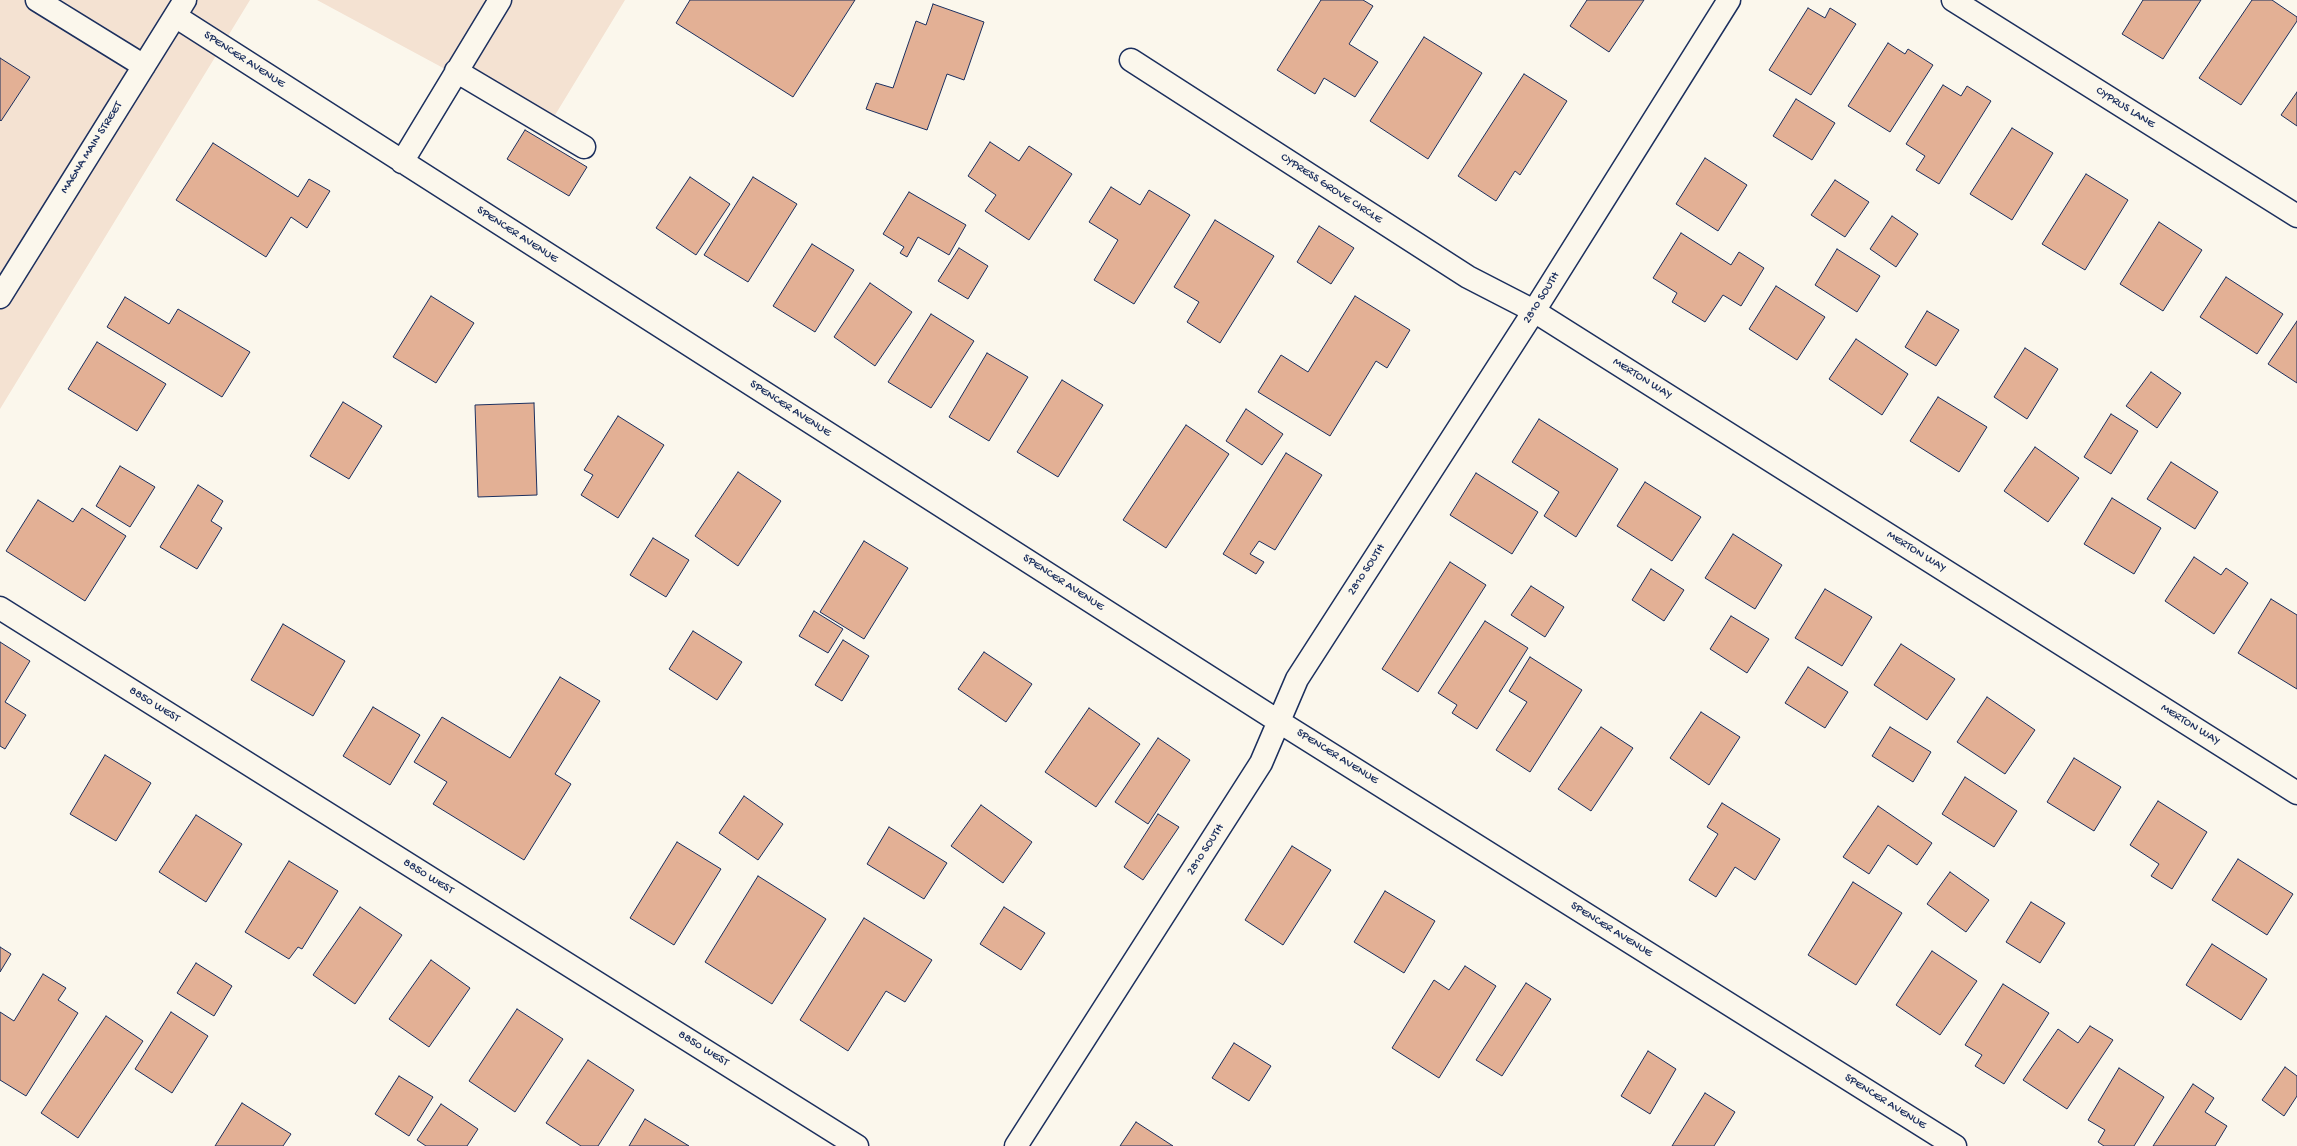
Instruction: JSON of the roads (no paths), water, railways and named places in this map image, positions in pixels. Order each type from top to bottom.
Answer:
[{"type":"street","points":[[37,0],[144,66]]},
{"type":"street","points":[[402,162],[500,0]]},
{"type":"street","name":"2810 SOUTH","points":[[1016,1146],[1262,763],[1278,721],[1297,679],[1534,311],[1729,0]]},
{"type":"street","name":"CYPRUS LANE","points":[[1953,0],[2297,216]]},
{"type":"street","name":"MAGNA MAIN STREET","points":[[0,296],[180,8]]},
{"type":"street","name":"SPENCER AVENUE","points":[[180,8],[402,162],[1278,721],[1955,1146]]},
{"type":"street","name":"CYPRESS GROVE CIRCLE","points":[[1131,60],[1468,277],[1534,311]]},
{"type":"street","points":[[456,71],[584,147]]},
{"type":"street","name":"MERTON WAY","points":[[1534,311],[2297,793]]},
{"type":"street","name":"8850 WEST","points":[[0,608],[857,1146]]}]
